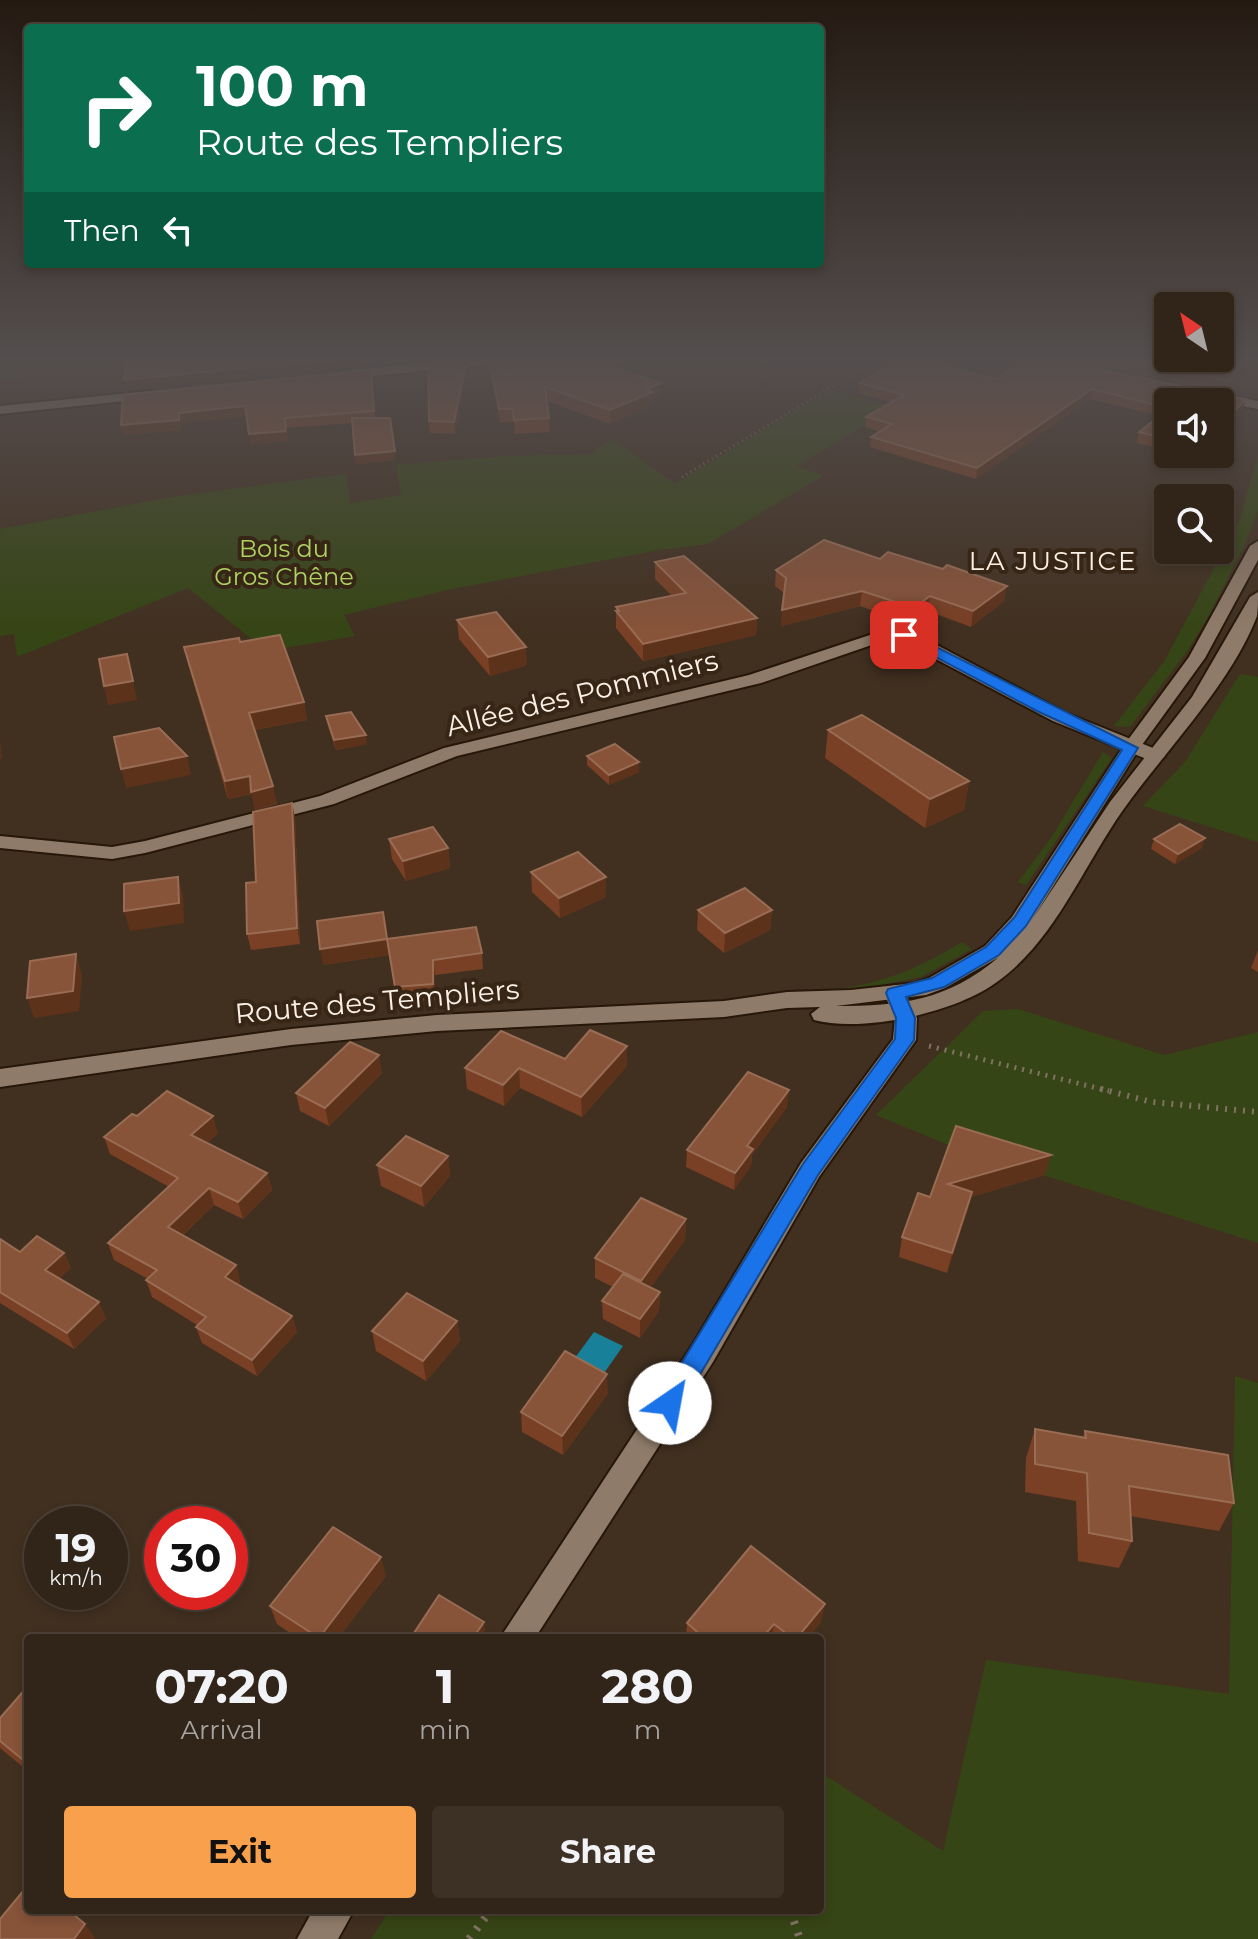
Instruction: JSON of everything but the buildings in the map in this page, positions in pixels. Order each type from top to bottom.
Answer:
[{"type":"street","name":"Route des Templiers","points":[[899,1002],[993,951],[1020,922],[1131,748],[1197,658],[1258,546]]},
{"type":"street","name":"Route des Templiers","points":[[0,1078],[291,1037],[422,1024],[762,1006],[787,1000],[851,998],[943,1003],[966,992],[1009,961],[1061,893],[1109,816],[1228,657],[1258,597]]},
{"type":"street","name":"Allée des Pommiers","points":[[0,842],[112,853],[145,847],[327,800],[451,752],[755,679],[888,634],[904,635],[1042,708],[1156,756]]},
{"type":"street","points":[[519,1634],[703,1353],[810,1170],[904,1040],[906,1018],[899,1002]]},
{"type":"street","points":[[316,1939],[332,1914]]},
{"type":"path","points":[[682,477],[728,449]]},
{"type":"path","points":[[904,1040],[1152,1102],[1258,1112]]},
{"type":"path","points":[[469,1939],[488,1914]]},
{"type":"path","points":[[791,1914],[800,1939]]},
{"type":"green space","name":"Bois du Gros Chêne","points":[[596,449],[626,449],[675,484],[731,449],[824,449],[796,466],[823,476],[708,544],[659,550],[447,590],[344,615],[355,636],[267,651],[188,588],[17,657],[14,634],[0,636],[0,529],[178,496],[346,474],[350,503],[401,495],[396,465],[507,456],[593,454]]},
{"type":"green space","points":[[1258,454],[1258,511],[1244,546],[1212,610],[1188,650],[1130,727],[1114,726],[1165,660],[1216,564],[1234,564],[1234,530]]},
{"type":"green space","points":[[1240,674],[1258,677],[1258,842],[1143,806],[1185,762]]},
{"type":"green space","points":[[1103,752],[1112,758],[1026,885],[1018,882],[1051,838]]},
{"type":"green space","points":[[962,942],[972,949],[921,977],[840,993],[840,989],[903,972]]},
{"type":"green space","points":[[1018,1009],[1164,1055],[1258,1032],[1258,1243],[951,1146],[876,1115],[983,1011]]},
{"type":"green space","points":[[1235,1376],[1258,1383],[1258,1939],[371,1939],[387,1914],[824,1914],[824,1775],[943,1851],[986,1660],[1229,1694]]},
{"type":"water","points":[[594,1332],[623,1346],[595,1386],[566,1370]]},
{"type":"district","name":"LA JUSTICE","points":[[1053,561]]},
{"type":"route","points":[[670,1403],[703,1353],[810,1170],[904,1040],[906,1018],[895,993],[918,990],[937,983],[993,951],[1020,922],[1131,748],[1042,708],[904,635]]}]
